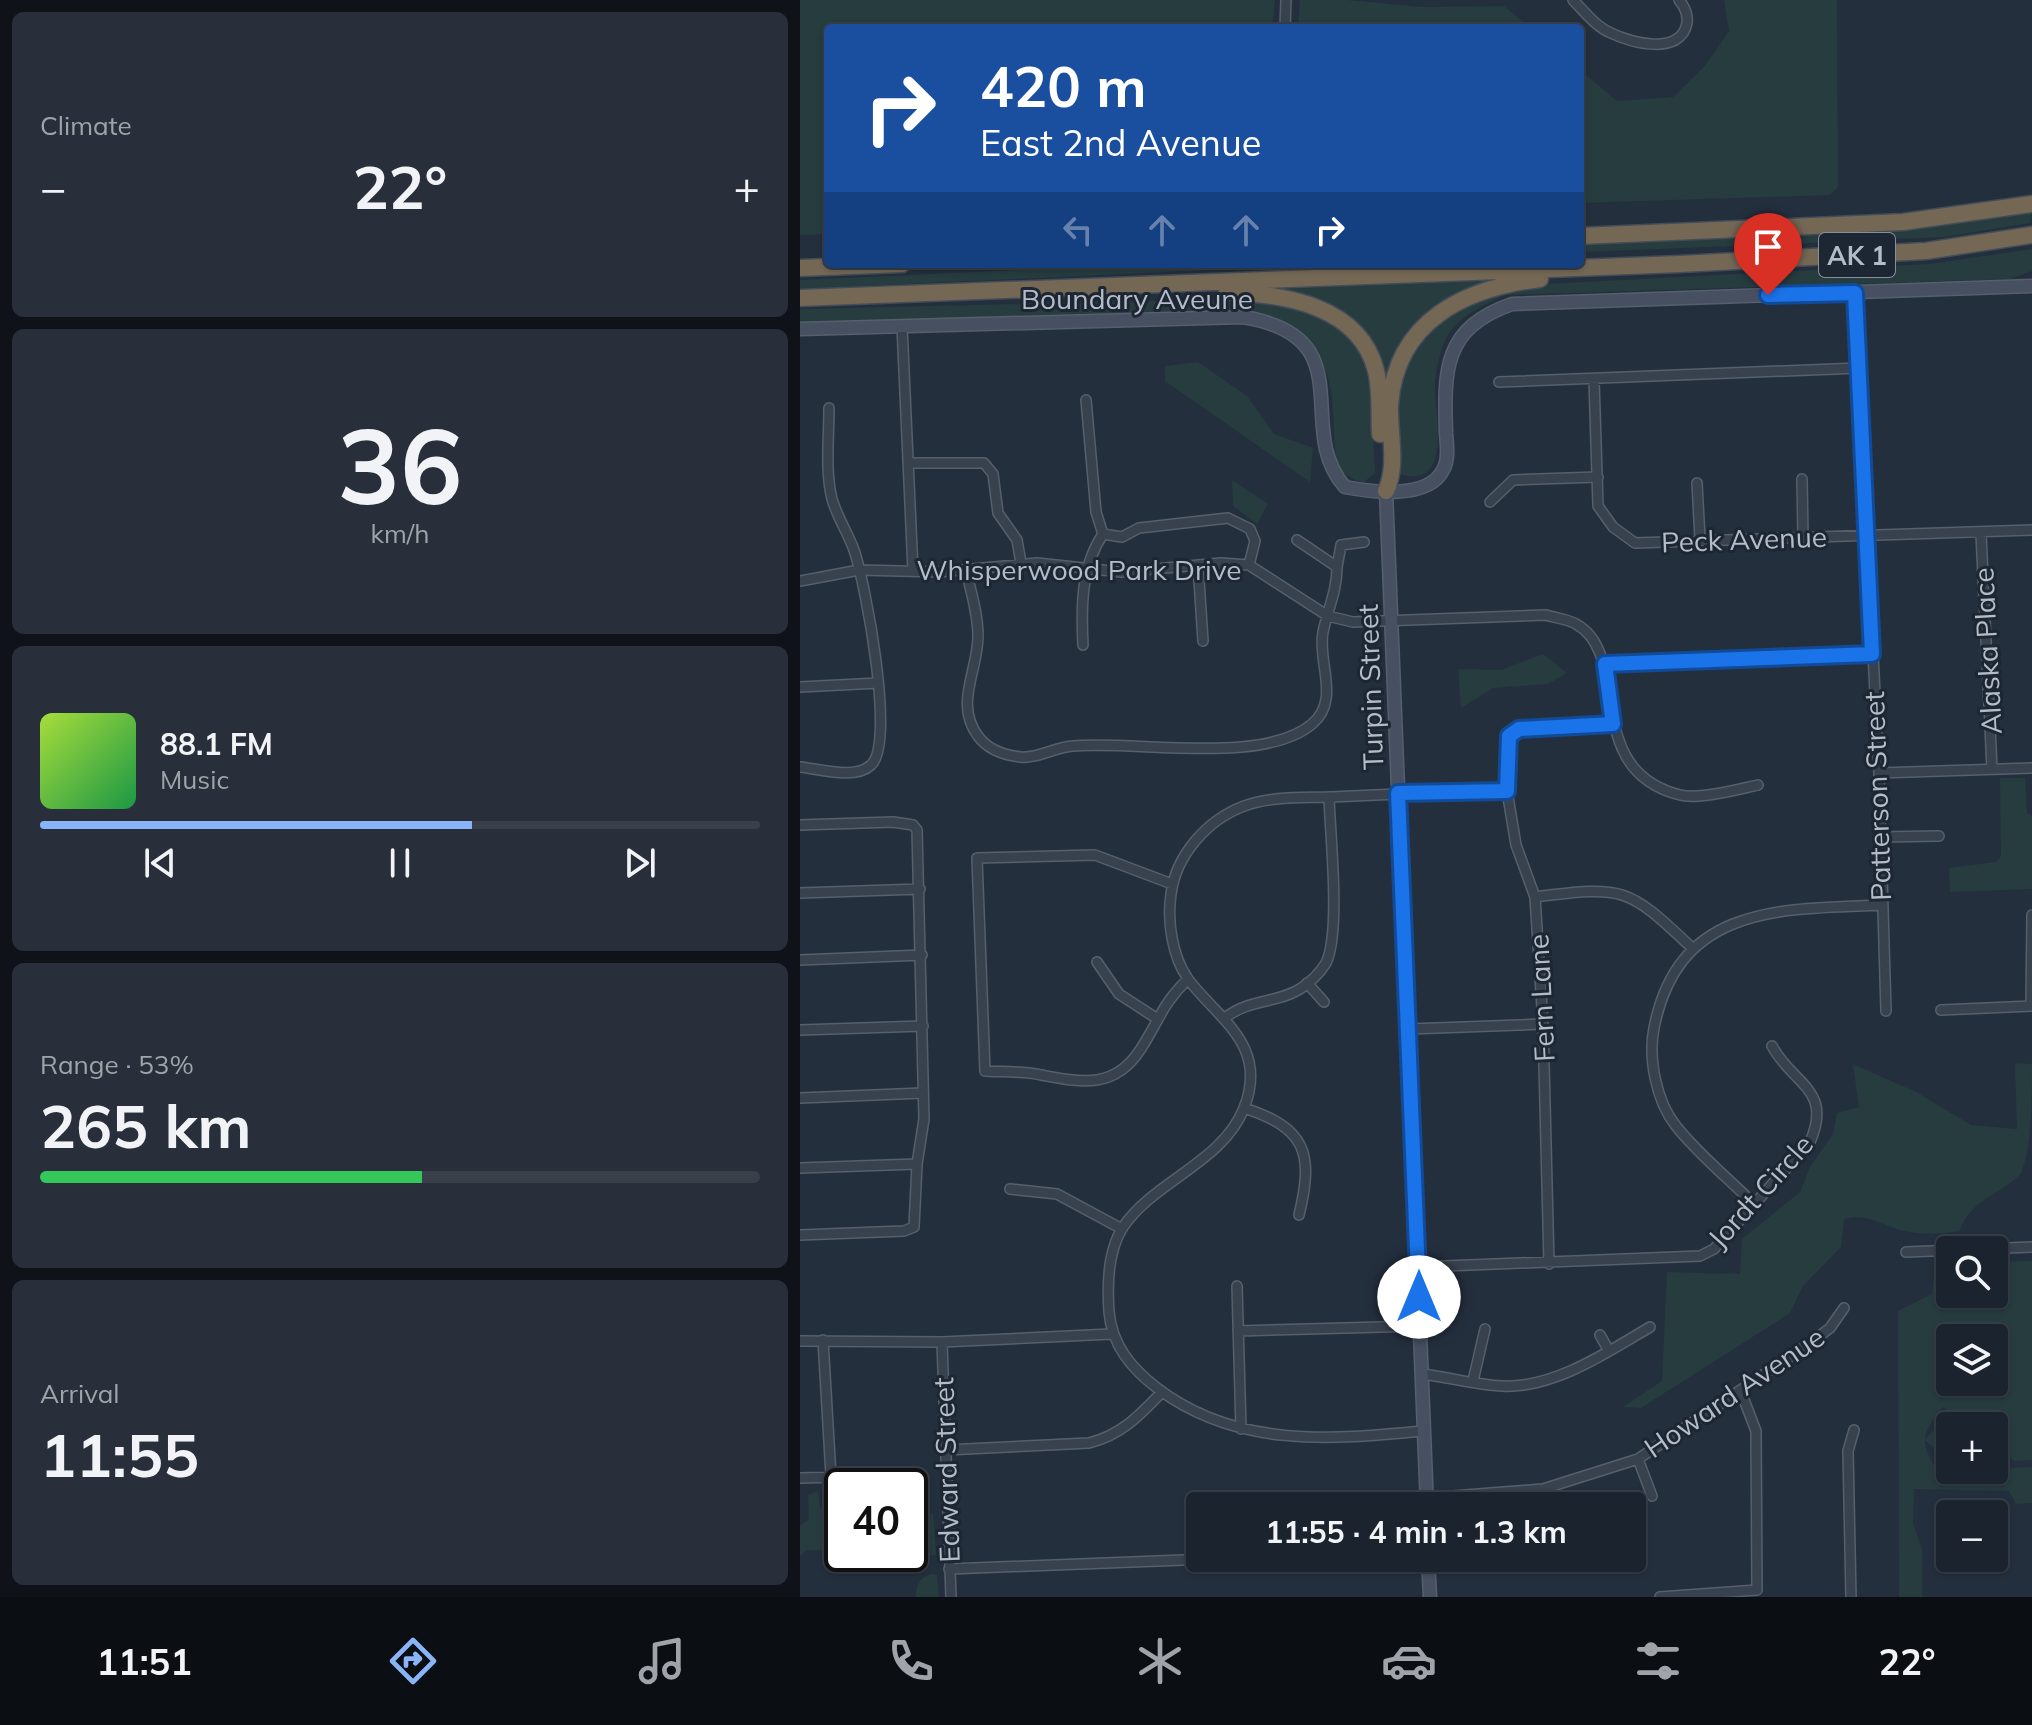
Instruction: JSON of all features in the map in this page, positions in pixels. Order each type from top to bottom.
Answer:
[{"type":"highway","name":"AK 1","points":[[1584,236],[1903,222],[2032,204]]},
{"type":"highway","name":"AK 1","points":[[800,298],[1680,264],[1926,251],[2032,235]]},
{"type":"highway","points":[[1386,491],[1392,469],[1390,407],[1396,375],[1413,341],[1437,315],[1460,299],[1492,287],[1680,264]]},
{"type":"highway","points":[[800,268],[824,267]]},
{"type":"highway","points":[[1106,288],[1252,294],[1310,305],[1342,320],[1366,346],[1375,369],[1386,491]]},
{"type":"street","points":[[1285,24],[1286,0]]},
{"type":"street","points":[[1573,0],[1608,32],[1660,45],[1669,44],[1684,33],[1687,16],[1679,0]]},
{"type":"street","name":"Boundary Aveune","points":[[800,329],[1243,317],[1265,321],[1298,337],[1317,369],[1323,391],[1326,459],[1332,473],[1345,487],[1386,491],[1419,488],[1443,471],[1447,455],[1444,382],[1449,360],[1472,323],[1491,311],[1512,304],[2032,286]]},
{"type":"street","name":"Patterson Street","points":[[1855,293],[1879,773],[1886,1011]]},
{"type":"street","points":[[902,326],[913,571]]},
{"type":"street","points":[[1499,382],[1859,368]]},
{"type":"street","name":"Peck Avenue","points":[[1594,380],[1598,506],[1613,527],[1635,543],[1803,535],[1867,537],[2032,530]]},
{"type":"street","points":[[1086,400],[1092,487],[1098,526],[1103,534],[1122,537],[1139,528],[1228,518],[1250,529],[1255,541],[1249,565]]},
{"type":"street","points":[[800,767],[851,773],[871,766],[878,756],[880,740],[878,683],[859,570],[832,499],[829,408]]},
{"type":"street","points":[[908,463],[984,463],[993,474],[998,513],[1017,540],[1021,563]]},
{"type":"street","points":[[1490,502],[1513,480],[1598,477]]},
{"type":"street","points":[[1802,479],[1803,535]]},
{"type":"street","points":[[1697,483],[1700,539]]},
{"type":"street","name":"Turpin Street","points":[[1386,491],[1420,1267],[1419,1326],[1426,1492]]},
{"type":"street","points":[[1083,645],[1082,620],[1088,570],[1091,556],[1103,534]]},
{"type":"street","name":"Alaska Place","points":[[1981,534],[1992,769]]},
{"type":"street","points":[[1297,540],[1337,567]]},
{"type":"street","points":[[966,570],[978,635],[966,704],[968,719],[986,746],[1003,755],[1024,758],[1070,746],[1139,746],[1183,751],[1292,738],[1314,723],[1328,690],[1322,646],[1337,585],[1341,545],[1364,542]]},
{"type":"street","name":"Whisperwood Park Drive","points":[[800,581],[859,570],[966,570],[1021,563],[1142,572],[1198,565],[1249,565],[1328,616],[1353,622],[1546,615],[1577,624],[1605,664]]},
{"type":"street","points":[[1198,565],[1203,641]]},
{"type":"street","points":[[1758,785],[1681,796],[1651,782],[1624,757],[1613,724],[1605,664],[1872,654]]},
{"type":"street","points":[[800,687],[878,683]]},
{"type":"street","name":"Fern Lane","points":[[1549,1264],[1543,1024],[1535,897],[1516,845],[1507,791],[1509,736],[1519,729],[1613,724]]},
{"type":"street","points":[[1879,773],[2032,768]]},
{"type":"street","points":[[1423,1431],[1296,1437],[1241,1429],[1201,1415],[1162,1392],[1128,1361],[1111,1334],[1110,1267],[1122,1229],[1136,1210],[1219,1143],[1244,1108],[1248,1067],[1238,1034],[1226,1017],[1188,979],[1179,961],[1170,925],[1172,884],[1190,846],[1225,815],[1268,799],[1507,791]]},
{"type":"street","points":[[1226,1017],[1241,1005],[1281,998],[1307,983],[1325,964],[1330,950],[1329,797]]},
{"type":"street","points":[[800,825],[871,822],[909,824],[917,830],[924,1119],[917,1164],[917,1222],[904,1231],[800,1235]]},
{"type":"street","points":[[1879,837],[1939,836]]},
{"type":"street","points":[[1172,884],[1095,855],[977,858],[985,1071],[1042,1075],[1069,1082],[1110,1077],[1138,1054],[1167,999],[1188,979]]},
{"type":"street","points":[[800,893],[920,889]]},
{"type":"street","points":[[1535,897],[1594,890],[1632,896],[1691,947]]},
{"type":"street","points":[[1754,1204],[1676,1126],[1662,1103],[1650,1048],[1661,998],[1691,947],[1747,918],[1789,911],[1881,905]]},
{"type":"street","points":[[1941,1010],[2032,1006],[2032,915]]},
{"type":"street","points":[[800,960],[922,955]]},
{"type":"street","points":[[1097,962],[1119,994],[1156,1018]]},
{"type":"street","points":[[1307,983],[1324,1002]]},
{"type":"street","points":[[1409,1029],[1543,1024]]},
{"type":"street","points":[[800,1030],[923,1026]]},
{"type":"street","name":"Jordt Circle","points":[[1549,1264],[1700,1256],[1714,1249],[1810,1142],[1818,1110],[1814,1095],[1804,1082],[1783,1066],[1772,1046]]},
{"type":"street","points":[[800,1098],[923,1093]]},
{"type":"street","points":[[1244,1108],[1287,1125],[1300,1141],[1307,1176],[1299,1215]]},
{"type":"street","points":[[800,1168],[917,1164]]},
{"type":"street","points":[[1010,1189],[1057,1194],[1122,1229]]},
{"type":"street","points":[[1906,1252],[2032,1247]]},
{"type":"street","points":[[1420,1267],[1549,1264]]},
{"type":"street","points":[[1237,1286],[1241,1429]]},
{"type":"street","name":"Howard Avenue","points":[[1548,1492],[1638,1459],[1741,1392],[1830,1328],[1844,1308]]},
{"type":"street","points":[[1238,1331],[1419,1326]]},
{"type":"street","points":[[1422,1374],[1503,1386],[1542,1380],[1609,1351],[1650,1327]]},
{"type":"street","points":[[1473,1381],[1485,1329]]},
{"type":"street","points":[[800,1341],[942,1342],[1111,1334]]},
{"type":"street","points":[[1600,1335],[1609,1351]]},
{"type":"street","points":[[823,1340],[831,1468]]},
{"type":"street","name":"Edward Street","points":[[942,1342],[951,1597]]},
{"type":"street","points":[[946,1450],[1089,1443],[1107,1439],[1124,1430],[1162,1392]]},
{"type":"street","points":[[1660,1597],[1757,1590],[1756,1431],[1741,1392]]},
{"type":"street","points":[[1851,1597],[1848,1451],[1854,1430]]},
{"type":"street","points":[[1638,1459],[1652,1496]]},
{"type":"street","points":[[800,1478],[824,1476]]},
{"type":"street","points":[[949,1569],[1186,1560]]},
{"type":"street","points":[[1429,1572],[1430,1597]]},
{"type":"green space","points":[[800,0],[1275,0],[1272,24],[824,24],[824,234],[800,235]]},
{"type":"green space","points":[[1300,0],[1347,0],[1422,7],[1504,6],[1525,24],[1298,24]]},
{"type":"green space","points":[[1724,0],[1837,0],[1838,187],[1830,195],[1584,203],[1584,73],[1617,101],[1673,97],[1704,67],[1729,31]]},
{"type":"green space","points":[[2032,209],[2030,223],[1945,237],[1895,239],[1889,236],[1894,229],[1942,226]]},
{"type":"green space","points":[[1861,231],[1869,236],[1863,241],[1584,252],[1584,244]]},
{"type":"green space","points":[[2032,249],[2032,271],[2010,279],[1506,295],[1462,319],[1444,343],[1435,381],[1438,431],[1434,461],[1427,471],[1416,476],[1399,474],[1396,468],[1397,403],[1405,367],[1420,340],[1466,303],[1528,285],[1929,264]]},
{"type":"green space","points":[[1062,268],[1249,268],[800,289],[800,280]]},
{"type":"green space","points":[[1493,280],[1445,301],[1430,313],[1410,343],[1385,410],[1374,357],[1359,325],[1330,305],[1277,289]]},
{"type":"green space","points":[[1229,299],[1311,313],[1337,325],[1354,342],[1364,364],[1373,429],[1375,473],[1364,482],[1340,471],[1335,448],[1331,389],[1319,355],[1296,330],[1264,314],[1244,310],[800,325],[800,309]]},
{"type":"green space","points":[[1198,362],[1247,396],[1274,434],[1313,448],[1310,482],[1165,381],[1165,366]]},
{"type":"green space","points":[[1232,480],[1268,504],[1257,524],[1233,506]]},
{"type":"green space","points":[[1543,654],[1567,673],[1548,684],[1493,688],[1461,708],[1458,669],[1501,670]]},
{"type":"green space","points":[[2000,778],[2025,778],[2027,813],[2032,816],[2032,889],[1950,892],[1949,868],[1996,862],[2001,856]]},
{"type":"green space","points":[[2015,1063],[2032,1064],[2031,1121],[2025,1163],[2013,1181],[1972,1211],[1959,1231],[1918,1233],[1864,1218],[1844,1219],[1841,1247],[1803,1286],[1790,1313],[1641,1408],[1623,1407],[1662,1381],[1667,1272],[1740,1274],[1742,1239],[1800,1192],[1810,1167],[1833,1134],[1837,1113],[1859,1107],[1853,1064],[1916,1092],[1971,1125],[2017,1129]]},
{"type":"green space","points":[[2032,1261],[2032,1460],[2014,1461],[2008,1456],[2008,1412],[1950,1412],[1943,1407],[1936,1412],[1927,1431],[1925,1445],[1936,1469],[1936,1484],[2008,1484],[2008,1468],[2032,1467],[2032,1503],[2016,1504],[2009,1491],[1914,1489],[1913,1523],[1922,1549],[1922,1597],[1899,1597],[1898,1311],[1932,1294],[1934,1274],[1936,1308],[2008,1308],[2008,1262]]},
{"type":"green space","points":[[1936,1428],[1936,1450],[1925,1440]]},
{"type":"green space","points":[[818,1491],[820,1508],[824,1509],[824,1550],[806,1550],[800,1556],[800,1526],[809,1519],[808,1495]]},
{"type":"green space","points":[[928,1512],[933,1514],[936,1555],[928,1556]]},
{"type":"green space","points":[[931,1574],[937,1575],[939,1597],[916,1597],[919,1582]]},
{"type":"route","points":[[1419,1297],[1398,793],[1507,791],[1506,748],[1509,736],[1519,729],[1613,724],[1605,684],[1605,664],[1872,654],[1855,293],[1768,295]]}]
